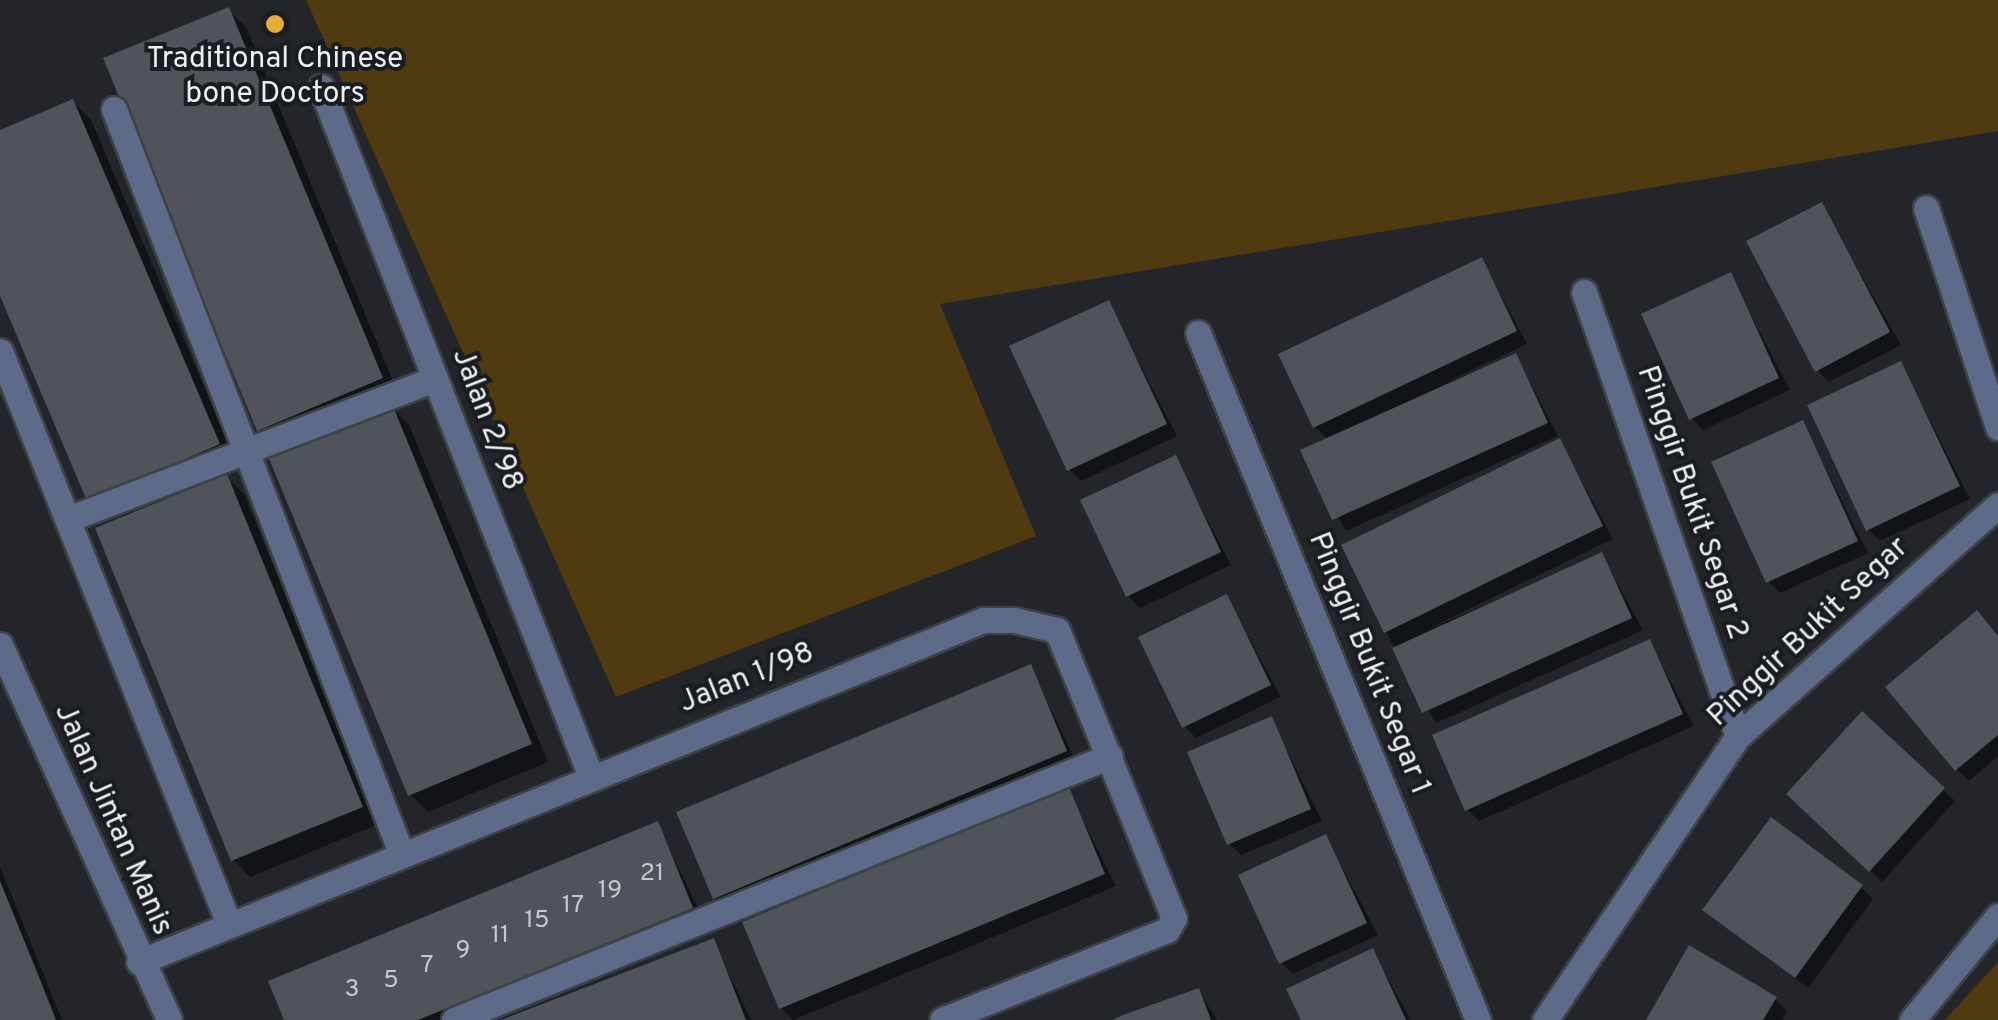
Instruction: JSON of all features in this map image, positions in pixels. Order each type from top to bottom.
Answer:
[{"type":"street","name":"Jalan 2/98","points":[[321,86],[591,777]]},
{"type":"street","points":[[114,109],[400,850]]},
{"type":"street","points":[[1926,208],[1998,428]]},
{"type":"street","name":"Pinggir Bukit Segar 2","points":[[1584,292],[1738,736]]},
{"type":"street","name":"Pinggir Bukit Segar 1","points":[[1198,333],[1478,1020]]},
{"type":"street","points":[[0,351],[229,924]]},
{"type":"street","points":[[68,519],[435,379]]},
{"type":"street","name":"Pinggir Bukit Segar","points":[[1545,1020],[1738,736],[1998,505]]},
{"type":"street","name":"Jalan 1/98","points":[[139,962],[400,850],[983,620],[1057,630],[1174,905],[1167,930],[942,1020]]},
{"type":"street","name":"Jalan Jintan Manis","points":[[0,645],[139,962],[169,1020]]},
{"type":"street","points":[[454,1020],[1110,756]]},
{"type":"street","points":[[1912,1020],[1998,916]]},
{"type":"shaded area","points":[[306,0],[1998,0],[1998,131],[940,304],[1036,536],[616,697]]},
{"type":"shaded area","points":[[1998,962],[1998,1020],[1945,1020]]},
{"type":"building","points":[[229,7],[383,378],[257,431],[103,58]]},
{"type":"building","points":[[73,99],[220,444],[87,501],[0,296],[0,130]]},
{"type":"building","points":[[1822,202],[1890,332],[1815,372],[1746,241]]},
{"type":"building","points":[[1482,257],[1517,331],[1313,428],[1278,354]]},
{"type":"building","points":[[1731,272],[1779,378],[1689,420],[1641,314]]},
{"type":"building","points":[[1109,300],[1167,424],[1067,471],[1009,346]]},
{"type":"building","points":[[1516,353],[1548,423],[1332,520],[1300,450]]},
{"type":"building","points":[[1901,361],[1960,486],[1866,531],[1807,405]]},
{"type":"building","points":[[392,404],[532,744],[408,796],[268,456]]},
{"type":"building","points":[[1803,420],[1858,541],[1766,583],[1711,462]]},
{"type":"building","points":[[1560,438],[1603,526],[1384,633],[1341,545]]},
{"type":"building","points":[[1176,455],[1221,552],[1126,597],[1080,500]]},
{"type":"building","points":[[227,474],[363,807],[231,861],[95,528]]},
{"type":"building","points":[[1602,552],[1632,618],[1422,713],[1392,648]]},
{"type":"building","points":[[1227,594],[1271,685],[1182,728],[1138,637]]},
{"type":"building","points":[[1977,610],[1998,636],[1998,735],[1955,771],[1885,687]]},
{"type":"building","points":[[1650,639],[1683,714],[1465,811],[1432,735]]},
{"type":"building","points":[[1031,664],[1067,751],[713,899],[676,812]]},
{"type":"building","points":[[1862,711],[1945,788],[1869,872],[1786,794]]},
{"type":"building","points":[[1272,716],[1311,809],[1227,845],[1187,752]]},
{"type":"building","points":[[1069,787],[1105,874],[779,1009],[742,922]]},
{"type":"building","points":[[1771,817],[1863,885],[1795,978],[1702,910]]},
{"type":"building","points":[[658,821],[693,908],[418,1020],[284,1020],[268,981]]},
{"type":"building","points":[[1326,834],[1367,923],[1279,964],[1238,875]]},
{"type":"building","points":[[0,881],[37,972],[56,1020],[0,1020]]},
{"type":"building","points":[[714,938],[746,1020],[501,1020]]},
{"type":"building","points":[[1689,945],[1777,997],[1763,1020],[1646,1020]]},
{"type":"building","points":[[1373,948],[1406,1020],[1301,1020],[1286,989]]},
{"type":"building","points":[[1199,988],[1211,1020],[1112,1020],[1123,1015]]},
{"type":"place","name":"Traditional Chinese bone Doctors","points":[[275,24]]}]
